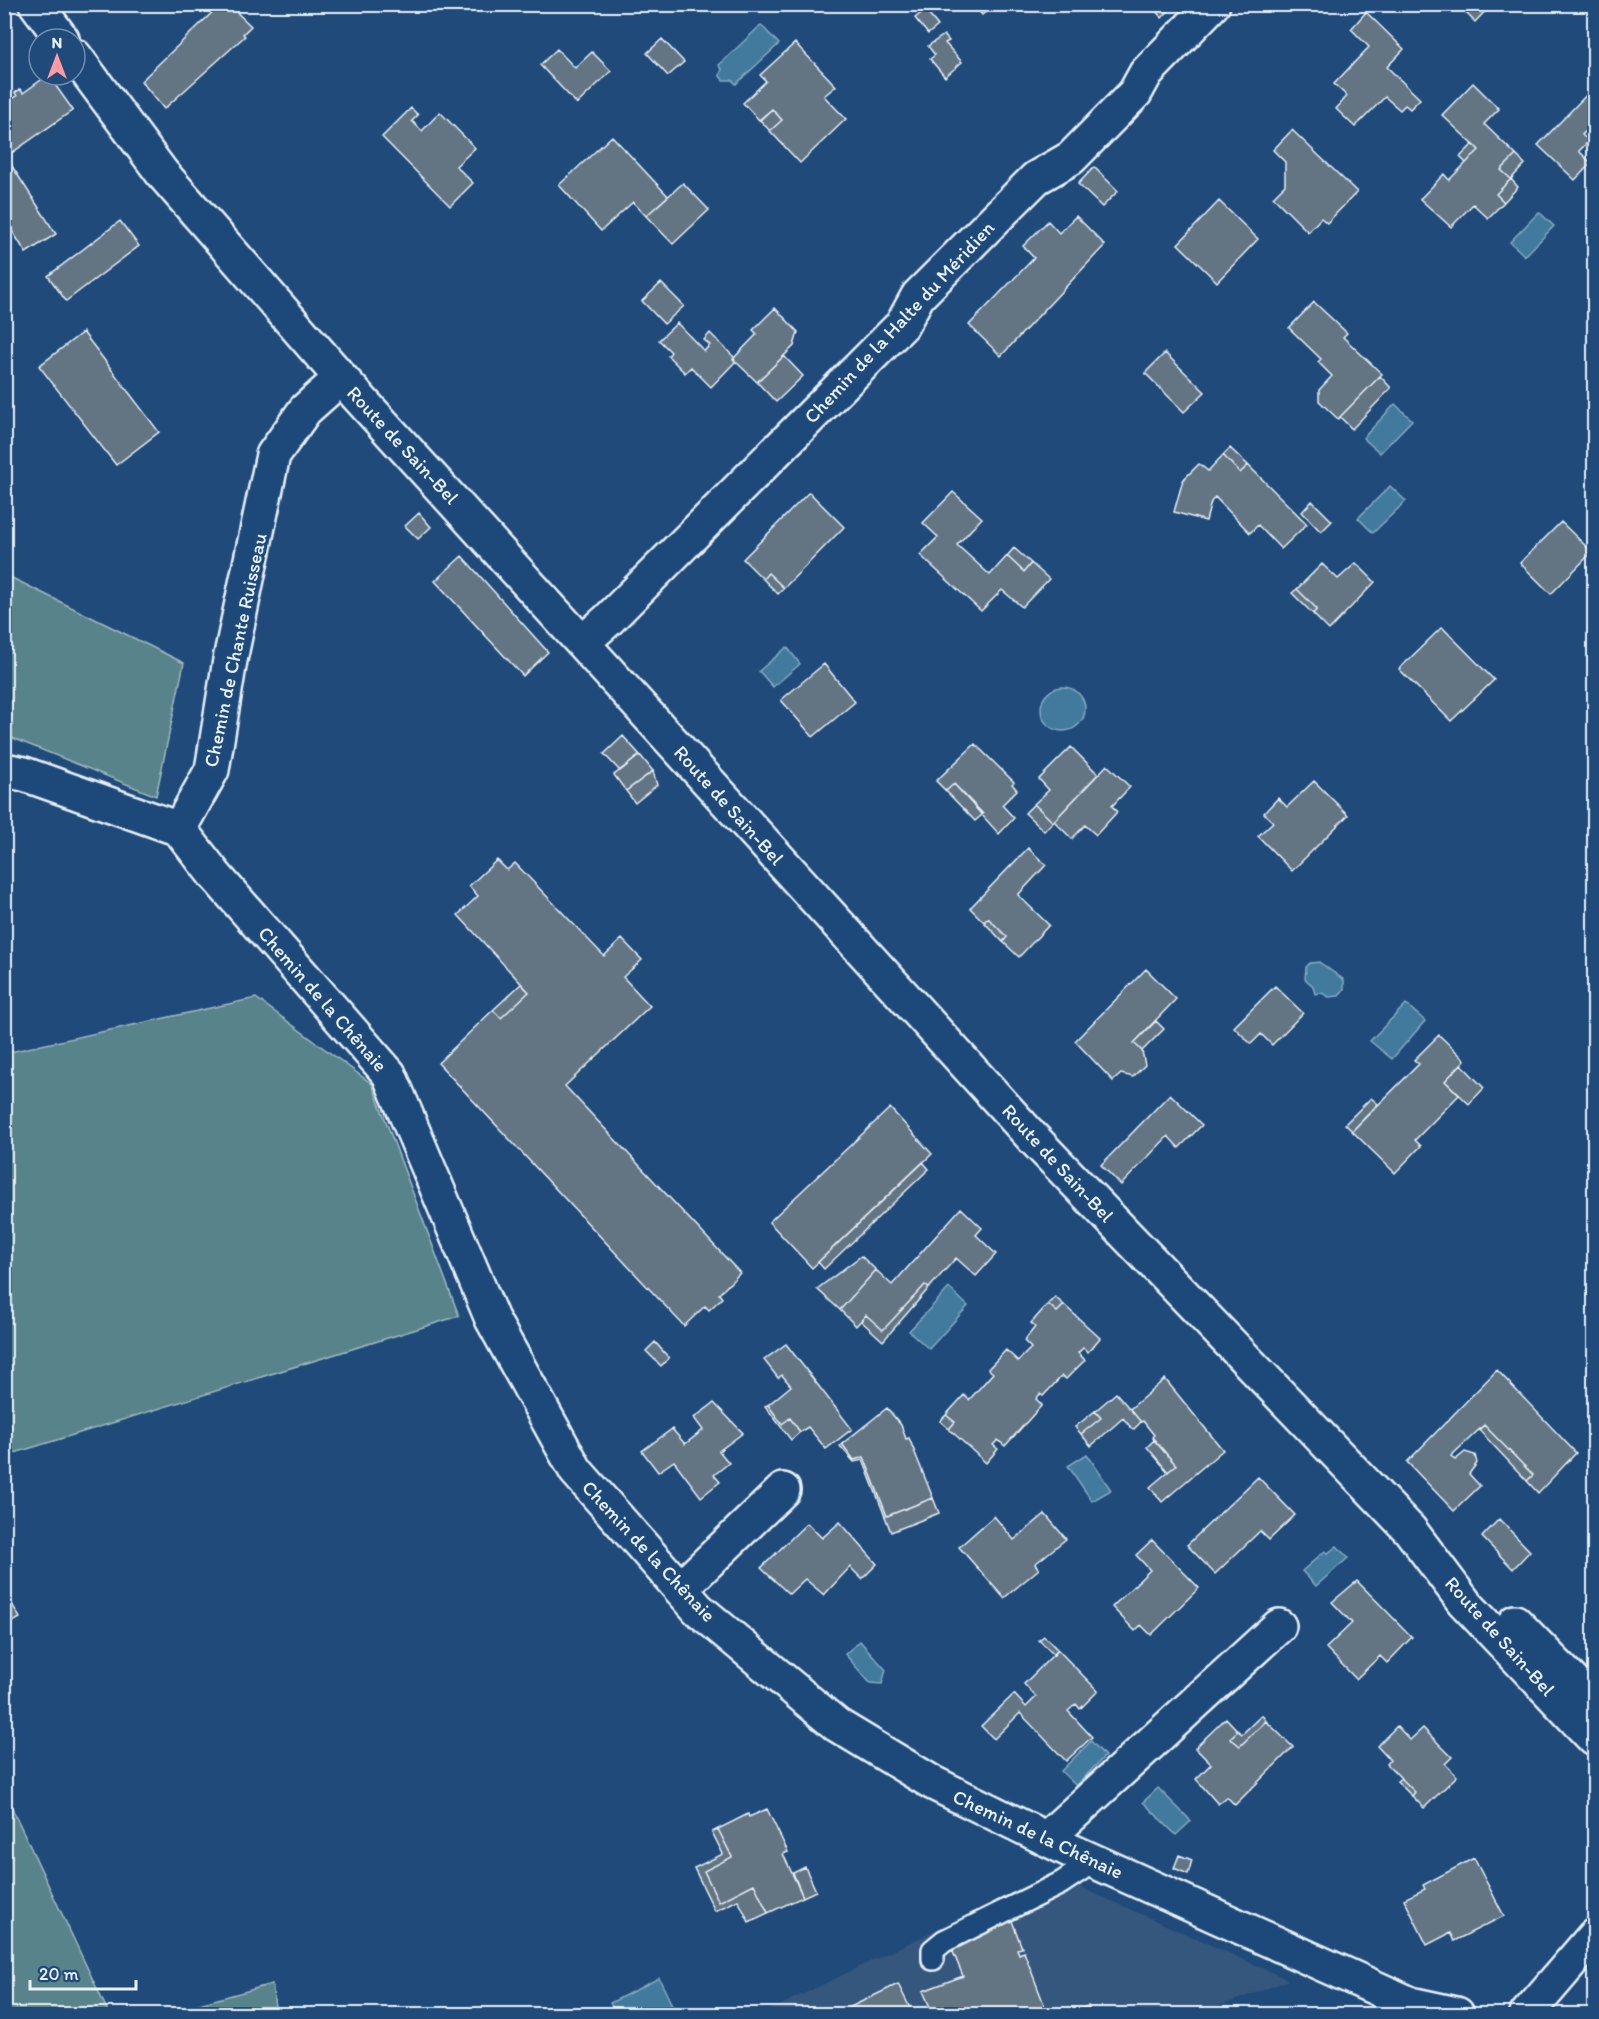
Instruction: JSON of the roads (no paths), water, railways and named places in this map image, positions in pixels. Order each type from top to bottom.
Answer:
[{"type":"street","points":[[36,4],[53,27]]},
{"type":"street","name":"Chemin de la Halte du Méridien","points":[[583,642],[608,620],[902,325],[918,296],[1036,178],[1071,158],[1135,93],[1146,73],[1213,4]]},
{"type":"street","name":"Route de Sain-Bel","points":[[87,72],[162,173],[341,378],[1032,1137],[1410,1530],[1464,1602],[1594,1739]]},
{"type":"street","name":"Chemin de Chante Ruisseau","points":[[179,829],[212,770],[230,660],[273,455],[305,410],[341,378]]},
{"type":"street","points":[[4,770],[24,774],[179,829]]},
{"type":"street","name":"Chemin de la Chênaie","points":[[179,829],[214,874],[389,1074],[492,1319],[576,1471],[698,1609],[837,1725],[933,1784],[1046,1839],[1411,2004],[1457,2014]]},
{"type":"street","points":[[680,1589],[783,1490]]},
{"type":"street","name":"Route de Sain-Bel","points":[[1410,1530],[1478,1585],[1594,1703]]},
{"type":"street","points":[[1046,1839],[1279,1626]]},
{"type":"street","points":[[1527,2014],[1594,1936]]},
{"type":"lane","points":[[933,1959],[933,1950],[944,1941],[1061,1883],[1094,1861]]}]
